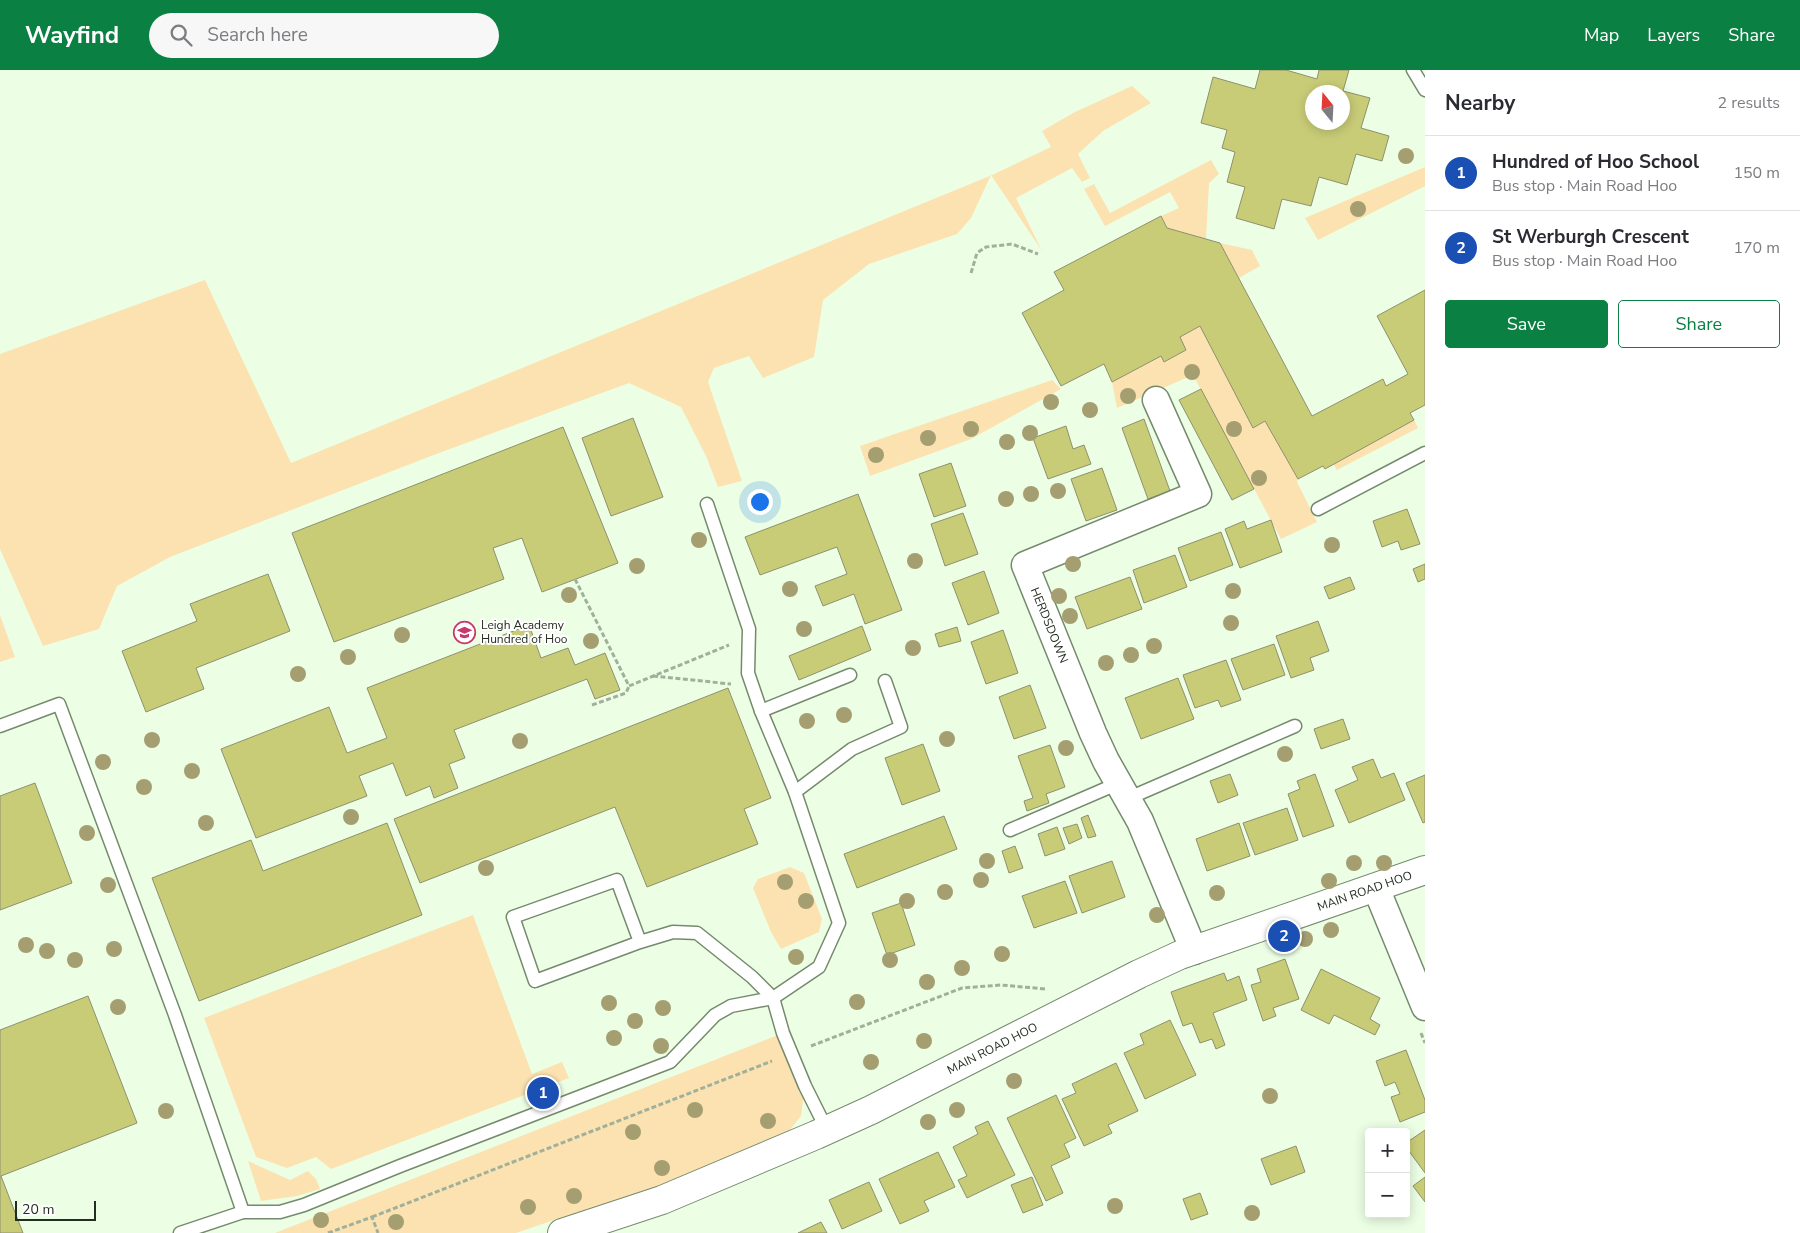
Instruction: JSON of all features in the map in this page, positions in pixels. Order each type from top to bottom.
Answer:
[{"type":"street","name":"HERDSDOWN","points":[[1156,400],[1198,494],[1025,565],[1093,733],[1154,852],[1194,950]]},
{"type":"street","name":"MAIN ROAD HOO","points":[[562,1233],[662,1200],[725,1175],[827,1130],[871,1110],[1180,955],[1425,870]]},
{"type":"street","points":[[1376,888],[1421,1016]]},
{"type":"lane","points":[[1413,70],[1425,90]]},
{"type":"lane","points":[[1318,509],[1425,453]]},
{"type":"lane","points":[[180,1233],[202,1229],[243,1212],[280,1212],[304,1205],[670,1062],[715,1015],[731,1006],[773,998],[819,967],[839,923],[795,792],[761,711],[748,673],[749,629],[707,504]]},
{"type":"lane","points":[[761,711],[850,674]]},
{"type":"lane","points":[[795,792],[852,749],[901,727],[885,681]]},
{"type":"lane","points":[[0,726],[59,704],[174,1015],[243,1212]]},
{"type":"lane","points":[[1010,830],[1124,791],[1295,726]]},
{"type":"lane","points":[[640,942],[617,880],[513,917],[535,981],[640,942],[673,932],[697,933],[752,977],[773,998],[786,1040],[805,1086],[827,1130]]},
{"type":"path","points":[[971,273],[977,253],[986,246],[1012,244],[1038,254]]},
{"type":"path","points":[[576,579],[629,686]]},
{"type":"path","points":[[592,706],[626,693],[629,686],[749,637]]},
{"type":"path","points":[[652,676],[729,684],[751,681]]},
{"type":"path","points":[[1421,1016],[1425,1042]]},
{"type":"path","points":[[328,1233],[372,1217],[378,1233]]},
{"type":"shaded area","points":[[1132,86],[1151,103],[1103,131],[1078,154],[1090,178],[1082,182],[1072,168],[1016,198],[1042,251],[991,175],[1051,147],[1042,131],[1075,112]]},
{"type":"shaded area","points":[[1211,160],[1219,174],[1209,183],[1206,239],[1167,228],[1161,216],[1179,208],[1170,192],[1105,226],[1084,189],[1094,184],[1110,213]]},
{"type":"shaded area","points":[[1425,167],[1425,186],[1318,240],[1305,218]]},
{"type":"shaded area","points":[[991,176],[971,218],[957,234],[869,264],[823,300],[814,357],[763,378],[749,356],[714,368],[708,382],[742,481],[718,487],[706,456],[681,407],[629,383],[431,456],[170,557],[117,586],[99,629],[43,646],[0,549],[0,354],[205,280],[291,463]]},
{"type":"shaded area","points":[[1220,243],[1252,250],[1260,266],[1239,278]]},
{"type":"shaded area","points":[[1200,326],[1253,427],[1265,421],[1298,479],[1297,482],[1317,522],[1281,539],[1193,375],[1117,408],[1112,382],[1161,356],[1165,362],[1186,350],[1180,337]]},
{"type":"shaded area","points":[[1052,380],[1061,389],[971,439],[870,476],[860,446]]},
{"type":"shaded area","points":[[1414,420],[1418,428],[1337,470],[1333,464]]},
{"type":"shaded area","points":[[0,615],[15,657],[0,662]]},
{"type":"shaded area","points":[[790,867],[804,873],[822,919],[819,932],[781,949],[771,932],[753,888],[758,879]]},
{"type":"shaded area","points":[[473,915],[532,1074],[562,1062],[569,1078],[331,1169],[316,1157],[287,1168],[256,1157],[204,1018]]},
{"type":"shaded area","points":[[783,1033],[805,1086],[801,1116],[788,1132],[633,1200],[563,1217],[516,1233],[275,1233]]},
{"type":"shaded area","points":[[248,1161],[290,1180],[308,1171],[316,1179],[320,1189],[297,1196],[261,1201]]},
{"type":"building","points":[[1260,70],[1286,70],[1317,79],[1319,70],[1349,70],[1345,85],[1305,85],[1305,130],[1350,130],[1350,93],[1370,98],[1361,128],[1389,136],[1382,161],[1356,154],[1347,185],[1319,177],[1311,206],[1282,199],[1274,229],[1236,218],[1245,187],[1227,182],[1235,152],[1222,148],[1227,130],[1201,123],[1213,77],[1255,89]]},
{"type":"building","points":[[1161,216],[1167,228],[1220,243],[1312,416],[1383,379],[1386,386],[1408,374],[1377,316],[1425,290],[1425,405],[1410,413],[1414,420],[1325,469],[1323,466],[1298,479],[1265,421],[1253,428],[1200,326],[1180,337],[1186,350],[1164,362],[1161,356],[1112,382],[1104,364],[1061,386],[1022,313],[1064,290],[1054,272]]},
{"type":"building","points":[[1201,389],[1254,489],[1232,500],[1179,400]]},
{"type":"building","points":[[633,418],[663,497],[611,516],[582,438]]},
{"type":"building","points":[[1144,419],[1170,491],[1148,499],[1122,428]]},
{"type":"building","points":[[1066,426],[1073,449],[1084,445],[1091,464],[1048,479],[1033,438]]},
{"type":"building","points":[[563,427],[618,563],[542,592],[522,538],[493,548],[504,579],[334,642],[292,533]]},
{"type":"building","points":[[951,463],[966,506],[934,517],[919,474]]},
{"type":"building","points":[[1102,468],[1117,510],[1086,521],[1071,479]]},
{"type":"building","points":[[858,494],[902,610],[865,624],[854,594],[823,606],[815,586],[847,574],[837,547],[760,575],[745,537]]},
{"type":"building","points":[[1407,509],[1420,544],[1401,550],[1398,541],[1382,547],[1373,521]]},
{"type":"building","points":[[963,513],[978,554],[945,566],[931,524]]},
{"type":"building","points":[[1271,520],[1282,552],[1240,568],[1225,529],[1244,521],[1247,529]]},
{"type":"building","points":[[1221,532],[1233,565],[1190,581],[1178,548]]},
{"type":"building","points":[[1175,555],[1187,587],[1144,603],[1133,570]]},
{"type":"building","points":[[1425,564],[1425,579],[1418,582],[1413,569]]},
{"type":"building","points":[[984,571],[999,613],[968,625],[952,583]]},
{"type":"building","points":[[268,574],[290,631],[196,668],[204,689],[146,712],[122,651],[197,621],[190,604]]},
{"type":"building","points":[[1130,577],[1142,609],[1087,629],[1075,597]]},
{"type":"building","points":[[1350,577],[1355,589],[1329,599],[1324,587]]},
{"type":"building","points":[[1318,621],[1329,651],[1310,658],[1314,670],[1291,678],[1276,636]]},
{"type":"building","points":[[529,625],[541,658],[568,648],[575,665],[605,653],[620,690],[595,699],[587,679],[454,730],[465,758],[449,764],[458,788],[434,798],[430,786],[406,796],[393,763],[359,776],[367,796],[256,838],[221,749],[329,707],[347,753],[387,738],[367,688]]},
{"type":"building","points":[[862,626],[871,650],[799,680],[789,656]]},
{"type":"building","points":[[957,627],[961,641],[939,647],[935,634]]},
{"type":"building","points":[[1003,630],[1018,673],[986,684],[971,642]]},
{"type":"building","points":[[1274,644],[1285,675],[1243,690],[1231,659]]},
{"type":"building","points":[[1226,660],[1241,700],[1221,707],[1218,700],[1195,708],[1183,675]]},
{"type":"building","points":[[1178,678],[1194,719],[1141,739],[1125,698]]},
{"type":"building","points":[[1030,685],[1046,728],[1014,739],[999,697]]},
{"type":"building","points":[[728,688],[771,798],[744,809],[758,844],[647,887],[615,807],[420,883],[394,819]]},
{"type":"building","points":[[1343,719],[1350,739],[1321,749],[1314,729]]},
{"type":"building","points":[[923,744],[940,791],[902,805],[885,758]]},
{"type":"building","points":[[1050,745],[1065,787],[1046,794],[1049,803],[1027,811],[1024,801],[1033,798],[1018,756]]},
{"type":"building","points":[[1373,759],[1381,778],[1394,773],[1405,800],[1349,823],[1335,790],[1358,780],[1352,767]]},
{"type":"building","points":[[1230,774],[1238,795],[1218,803],[1210,781]]},
{"type":"building","points":[[1315,774],[1334,826],[1303,837],[1288,794],[1300,789],[1297,781]]},
{"type":"building","points":[[1425,775],[1425,822],[1423,823],[1406,783]]},
{"type":"building","points":[[35,783],[72,883],[0,910],[0,796]]},
{"type":"building","points":[[1287,808],[1298,840],[1255,855],[1243,823]]},
{"type":"building","points":[[1088,815],[1096,836],[1088,838],[1081,818]]},
{"type":"building","points":[[944,816],[957,849],[857,888],[844,854]]},
{"type":"building","points":[[387,823],[422,915],[199,1001],[152,878],[251,840],[263,871]]},
{"type":"building","points":[[1239,823],[1250,856],[1207,871],[1196,839]]},
{"type":"building","points":[[1077,824],[1082,838],[1069,844],[1063,828]]},
{"type":"building","points":[[1057,827],[1065,849],[1045,856],[1038,834]]},
{"type":"building","points":[[1015,846],[1023,868],[1009,873],[1002,851]]},
{"type":"building","points":[[1112,861],[1125,897],[1082,913],[1069,876]]},
{"type":"building","points":[[1065,881],[1077,913],[1034,928],[1022,896]]},
{"type":"building","points":[[901,903],[915,945],[887,955],[872,913]]},
{"type":"building","points":[[1285,959],[1299,999],[1273,1008],[1276,1016],[1263,1021],[1251,985],[1261,982],[1257,969]]},
{"type":"building","points":[[1321,969],[1380,998],[1370,1019],[1380,1025],[1375,1035],[1334,1015],[1329,1024],[1301,1010]]},
{"type":"building","points":[[1224,973],[1227,981],[1239,976],[1247,1000],[1213,1013],[1225,1045],[1216,1049],[1212,1039],[1200,1043],[1192,1023],[1183,1026],[1171,992]]},
{"type":"building","points":[[88,996],[137,1123],[1,1176],[23,1233],[0,1233],[0,1030]]},
{"type":"building","points":[[1170,1020],[1196,1075],[1145,1099],[1124,1053],[1144,1044],[1140,1034]]},
{"type":"building","points":[[1406,1050],[1425,1100],[1425,1112],[1400,1122],[1391,1097],[1400,1094],[1395,1082],[1385,1086],[1376,1061]]},
{"type":"building","points":[[1116,1063],[1138,1111],[1108,1125],[1112,1133],[1084,1146],[1062,1099],[1076,1093],[1072,1084]]},
{"type":"building","points":[[1056,1095],[1076,1138],[1064,1144],[1070,1157],[1051,1166],[1063,1193],[1046,1201],[1007,1118]]},
{"type":"building","points":[[988,1121],[1015,1175],[967,1198],[958,1180],[967,1176],[953,1147],[978,1134],[975,1127]]},
{"type":"building","points":[[1425,1130],[1425,1173],[1410,1152],[1410,1140]]},
{"type":"building","points":[[1296,1146],[1305,1172],[1271,1185],[1261,1159]]},
{"type":"building","points":[[938,1152],[955,1187],[924,1201],[929,1211],[900,1224],[879,1179]]},
{"type":"building","points":[[1032,1177],[1043,1205],[1023,1213],[1011,1185]]},
{"type":"building","points":[[1425,1177],[1425,1202],[1413,1186]]},
{"type":"building","points":[[869,1182],[882,1211],[842,1229],[829,1200]]},
{"type":"building","points":[[1200,1193],[1208,1214],[1191,1220],[1183,1199]]},
{"type":"building","points":[[821,1222],[827,1233],[798,1233]]},
{"type":"place","name":"Leigh Academy Hundred of Hoo","points":[[465,632]]},
{"type":"place","name":"St Werburgh Crescent","points":[[1284,936]]},
{"type":"place","name":"Hundred of Hoo School","points":[[543,1093]]}]
